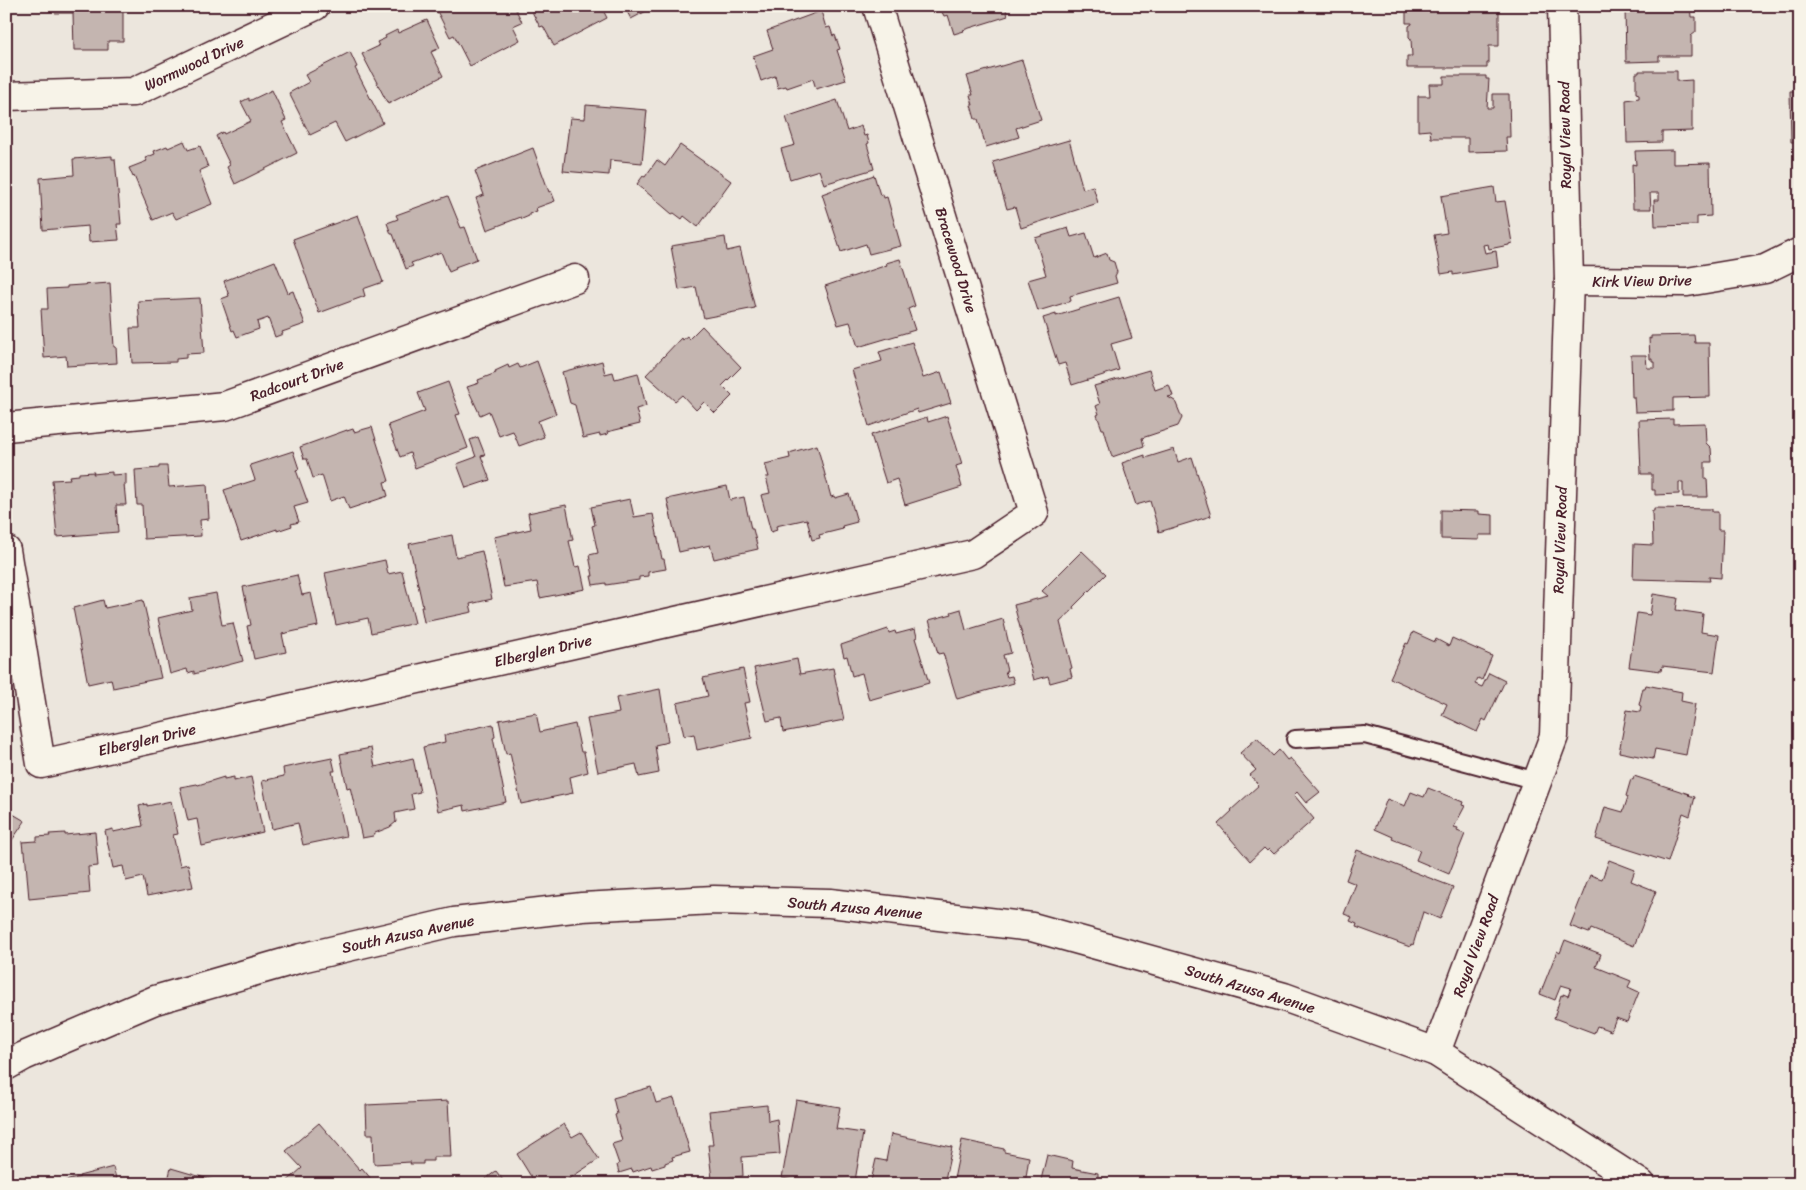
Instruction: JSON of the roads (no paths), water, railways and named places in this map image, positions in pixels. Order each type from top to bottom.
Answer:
[{"type":"street","name":"Wormwood Drive","points":[[6,96],[134,92],[315,6]]},
{"type":"street","name":"Bracewood Drive","points":[[877,6],[1034,513]]},
{"type":"street","name":"Royal View Road","points":[[1436,1052],[1554,736],[1569,281],[1562,6]]},
{"type":"street","name":"Kirk View Drive","points":[[1569,281],[1687,282],[1765,269],[1800,252]]},
{"type":"street","name":"Radcourt Drive","points":[[6,427],[225,406],[575,279]]},
{"type":"street","name":"Elberglen Drive","points":[[6,550],[41,764],[973,554],[1034,513]]},
{"type":"street","name":"South Azusa Avenue","points":[[6,1066],[24,1056],[156,1000],[300,958],[454,922],[582,907],[714,900],[830,902],[1032,927],[1284,997],[1436,1052],[1641,1184]]},
{"type":"lane","points":[[1295,739],[1365,735],[1537,781]]}]
